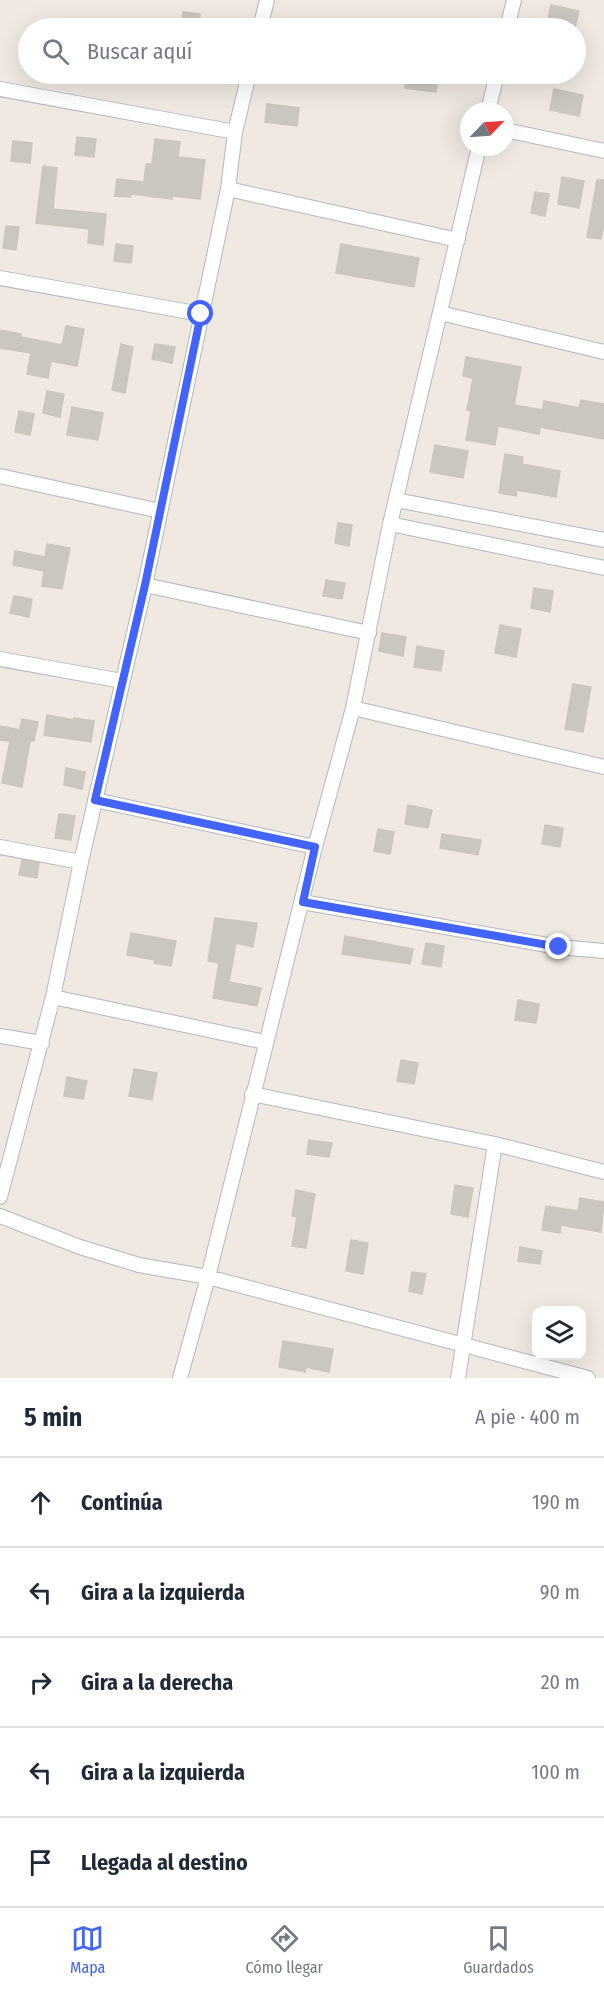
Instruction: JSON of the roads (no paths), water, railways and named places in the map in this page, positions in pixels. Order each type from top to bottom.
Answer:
[{"type":"street","points":[[262,18],[267,0]]},
{"type":"street","points":[[510,18],[514,0]]},
{"type":"street","points":[[0,1197],[53,997],[81,862],[145,585],[228,189],[235,132],[247,84]]},
{"type":"street","points":[[490,102],[495,84]]},
{"type":"street","points":[[0,89],[235,132]]},
{"type":"street","points":[[514,132],[604,151]]},
{"type":"street","points":[[180,1378],[208,1277],[315,847],[353,708],[390,524],[477,156]]},
{"type":"street","points":[[228,189],[458,240]]},
{"type":"street","points":[[0,278],[201,314]]},
{"type":"street","points":[[440,314],[604,352]]},
{"type":"street","points":[[0,476],[160,511]]},
{"type":"street","points":[[396,500],[604,540]]},
{"type":"street","points":[[390,524],[604,568]]},
{"type":"street","points":[[145,585],[369,633]]},
{"type":"street","points":[[0,659],[122,681]]},
{"type":"street","points":[[353,708],[604,767]]},
{"type":"street","points":[[95,800],[315,847]]},
{"type":"street","points":[[0,847],[81,862]]},
{"type":"street","points":[[303,902],[559,947],[604,951]]},
{"type":"street","points":[[53,997],[266,1042]]},
{"type":"street","points":[[0,1036],[42,1043]]},
{"type":"street","points":[[252,1094],[495,1144],[604,1172]]},
{"type":"street","points":[[458,1378],[465,1346],[495,1144]]},
{"type":"street","points":[[0,1216],[80,1247],[139,1265],[208,1277],[588,1378]]}]
